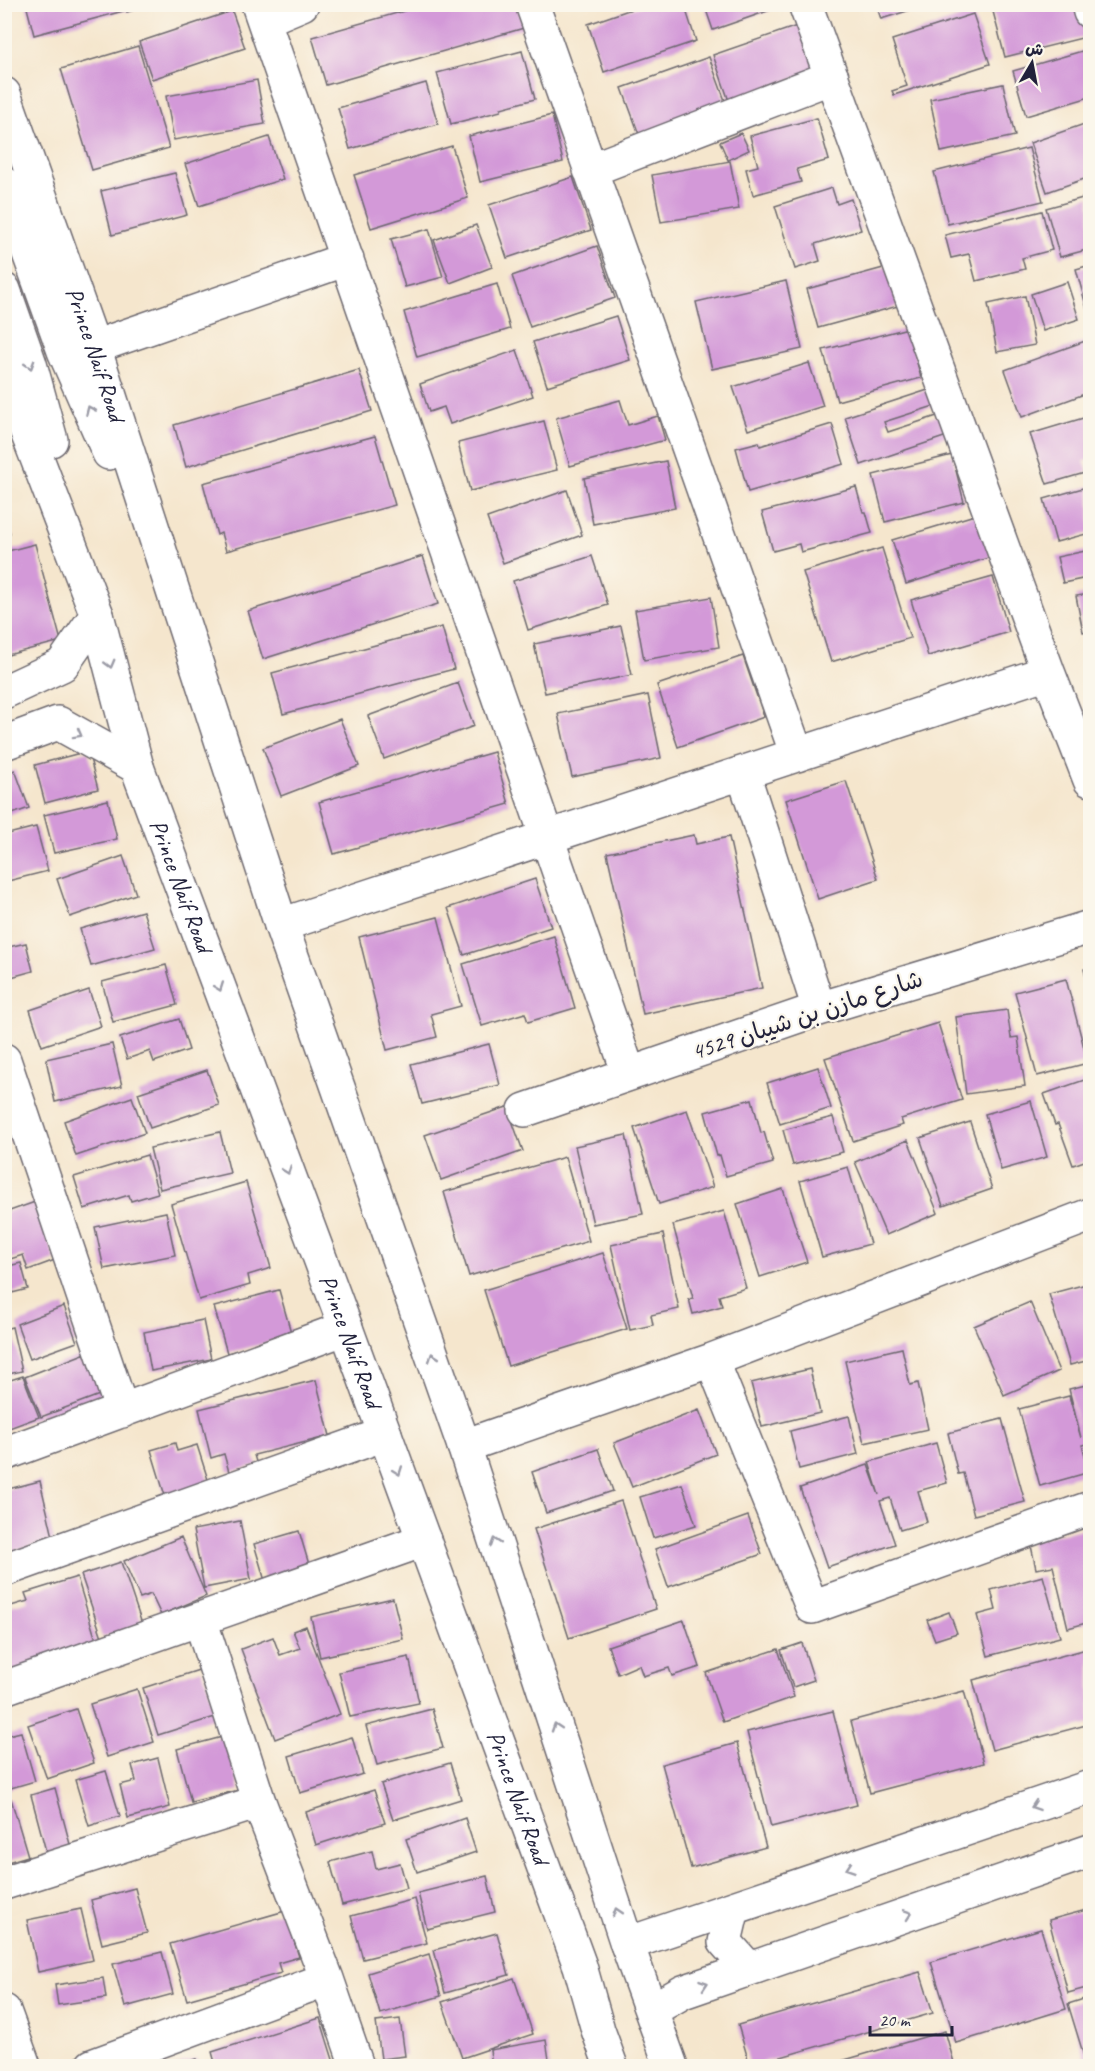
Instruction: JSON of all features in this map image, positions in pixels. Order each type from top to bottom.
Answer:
[{"type":"street","points":[[302,4],[261,12],[629,1074]]},
{"type":"street","points":[[532,4],[797,755]]},
{"type":"street","points":[[805,4],[1048,672],[1090,780]]},
{"type":"street","points":[[1088,4],[1090,12]]},
{"type":"street","points":[[590,170],[832,77]]},
{"type":"street","name":"Prince Naif Road","points":[[4,94],[94,347],[281,926],[464,1446],[627,1944],[671,2067]]},
{"type":"street","name":"Prince Naif Road","points":[[4,184],[64,351],[181,617]]},
{"type":"street","points":[[94,347],[347,260]]},
{"type":"street","name":"Prince Naif Road","points":[[4,290],[30,364],[137,767],[580,1966],[611,2067]]},
{"type":"street","name":"Prince Naif Road","points":[[4,372],[97,615]]},
{"type":"street","points":[[4,692],[62,665],[97,615]]},
{"type":"street","points":[[281,926],[1048,672]]},
{"type":"street","points":[[4,743],[58,723],[137,767]]},
{"type":"street","points":[[743,773],[819,1009]]},
{"type":"street","name":"شارع مازن بن شيبان 4529","points":[[525,1110],[819,1009],[1090,927]]},
{"type":"street","points":[[4,1060],[122,1411]]},
{"type":"street","points":[[464,1446],[712,1360],[1090,1215]]},
{"type":"street","points":[[4,1454],[346,1328]]},
{"type":"street","points":[[712,1360],[812,1607],[1090,1508]]},
{"type":"street","points":[[4,1570],[385,1434]]},
{"type":"street","points":[[4,1688],[424,1540]]},
{"type":"street","points":[[200,1619],[259,1802],[327,1979],[357,2067]]},
{"type":"street","points":[[627,1944],[1090,1787]]},
{"type":"street","points":[[4,1882],[259,1802]]},
{"type":"street","points":[[652,2010],[683,1992],[1090,1851]]},
{"type":"street","points":[[733,1908],[725,1942],[749,1969]]},
{"type":"street","points":[[92,2067],[327,1979]]},
{"type":"street","points":[[4,2011],[24,2067]]},
{"type":"building","points":[[26,4],[152,4],[152,5],[34,35]]},
{"type":"building","points":[[418,4],[517,4],[524,28],[326,85],[312,37],[408,10],[408,7]]},
{"type":"building","points":[[646,4],[684,4],[696,41],[604,72],[588,24]]},
{"type":"building","points":[[704,4],[785,4],[785,5],[713,30]]},
{"type":"building","points":[[876,4],[927,4],[927,5],[881,19]]},
{"type":"building","points":[[991,4],[1083,4],[1090,36],[1005,57]]},
{"type":"building","points":[[232,11],[245,48],[152,79],[139,42]]},
{"type":"building","points":[[973,14],[990,64],[894,95],[892,91],[907,86],[892,40]]},
{"type":"building","points":[[800,25],[817,71],[729,101],[713,55]]},
{"type":"building","points":[[138,46],[169,148],[92,170],[61,69]]},
{"type":"building","points":[[1089,49],[1090,97],[1026,116],[1013,71]]},
{"type":"building","points":[[522,51],[535,99],[501,108],[501,111],[451,124],[437,73]]},
{"type":"building","points":[[709,57],[727,106],[640,137],[622,88]]},
{"type":"building","points":[[257,80],[265,124],[174,140],[166,96]]},
{"type":"building","points":[[426,83],[438,124],[350,149],[338,108]]},
{"type":"building","points":[[1003,84],[1015,136],[941,152],[930,99]]},
{"type":"building","points":[[552,115],[563,162],[480,182],[469,136]]},
{"type":"building","points":[[817,118],[829,160],[797,169],[801,182],[753,195],[746,169],[758,166],[750,136]]},
{"type":"building","points":[[1090,122],[1090,177],[1047,192],[1030,143]]},
{"type":"building","points":[[741,133],[749,150],[728,160],[720,142]]},
{"type":"building","points":[[269,137],[283,179],[199,206],[185,164]]},
{"type":"building","points":[[452,146],[468,198],[371,228],[354,175]]},
{"type":"building","points":[[1029,148],[1043,201],[948,224],[934,172]]},
{"type":"building","points":[[730,161],[739,209],[661,222],[652,175]]},
{"type":"building","points":[[175,173],[187,215],[112,235],[101,191]]},
{"type":"building","points":[[573,177],[591,230],[507,258],[489,205]]},
{"type":"building","points":[[832,188],[837,204],[851,199],[861,230],[815,244],[820,261],[795,269],[775,206]]},
{"type":"building","points":[[1090,196],[1090,249],[1060,257],[1046,208]]},
{"type":"building","points":[[1042,211],[1052,250],[1022,258],[1025,269],[976,281],[969,254],[951,258],[945,235]]},
{"type":"building","points":[[476,225],[492,267],[450,283],[434,240]]},
{"type":"building","points":[[429,229],[443,277],[405,287],[391,239]]},
{"type":"building","points":[[597,246],[615,298],[530,327],[512,276]]},
{"type":"building","points":[[1090,265],[1090,308],[1087,309],[1076,269]]},
{"type":"building","points":[[887,267],[898,306],[818,328],[807,289]]},
{"type":"building","points":[[786,281],[802,349],[712,369],[696,302]]},
{"type":"building","points":[[1067,282],[1079,319],[1043,331],[1031,294]]},
{"type":"building","points":[[497,284],[510,329],[417,357],[404,312]]},
{"type":"building","points":[[1025,296],[1035,345],[997,352],[988,304]]},
{"type":"building","points":[[616,316],[630,360],[547,386],[533,342]]},
{"type":"building","points":[[908,328],[921,378],[837,401],[823,350]]},
{"type":"building","points":[[1088,340],[1090,392],[1022,417],[1005,370]]},
{"type":"building","points":[[517,350],[533,396],[450,424],[444,407],[429,412],[420,384]]},
{"type":"building","points":[[809,363],[823,406],[748,430],[733,387]]},
{"type":"building","points":[[359,370],[372,411],[186,467],[174,425]]},
{"type":"building","points":[[931,389],[937,405],[884,422],[888,432],[943,414],[950,435],[861,465],[845,417]]},
{"type":"building","points":[[620,400],[628,425],[658,416],[665,440],[570,466],[556,418]]},
{"type":"building","points":[[1090,416],[1090,460],[1084,461],[1088,472],[1047,484],[1030,434]]},
{"type":"building","points":[[544,421],[557,470],[470,491],[458,443]]},
{"type":"building","points":[[832,424],[844,464],[748,492],[736,448],[759,442],[760,446]]},
{"type":"building","points":[[375,436],[395,505],[226,551],[221,533],[217,535],[203,483]]},
{"type":"building","points":[[952,455],[964,502],[885,522],[873,475]]},
{"type":"building","points":[[666,461],[675,508],[593,524],[584,478]]},
{"type":"building","points":[[1090,486],[1090,533],[1056,542],[1044,499]]},
{"type":"building","points":[[856,487],[872,533],[801,552],[799,544],[773,551],[762,512]]},
{"type":"building","points":[[567,490],[582,535],[503,563],[487,518]]},
{"type":"building","points":[[978,514],[991,557],[906,584],[892,540]]},
{"type":"building","points":[[4,517],[10,533],[4,534]]},
{"type":"building","points":[[35,544],[61,641],[4,656],[4,552]]},
{"type":"building","points":[[882,548],[910,638],[831,662],[803,572]]},
{"type":"building","points":[[1090,550],[1090,591],[1087,578],[1063,583],[1057,557]]},
{"type":"building","points":[[423,556],[438,604],[263,659],[248,611]]},
{"type":"building","points":[[592,556],[608,605],[528,630],[513,581]]},
{"type":"building","points":[[993,577],[1009,632],[928,656],[911,600]]},
{"type":"building","points":[[1089,594],[1090,631],[1083,632],[1076,596]]},
{"type":"building","points":[[711,597],[719,647],[644,660],[635,610]]},
{"type":"building","points":[[621,626],[632,675],[545,693],[534,644]]},
{"type":"building","points":[[442,627],[454,669],[283,714],[272,673]]},
{"type":"building","points":[[743,656],[764,717],[678,747],[657,685]]},
{"type":"building","points":[[458,683],[474,726],[384,759],[368,716]]},
{"type":"building","points":[[648,695],[661,758],[572,777],[558,714]]},
{"type":"building","points":[[340,719],[359,766],[281,796],[263,748]]},
{"type":"building","points":[[88,751],[98,789],[45,803],[35,765]]},
{"type":"building","points":[[494,752],[509,804],[334,854],[319,802]]},
{"type":"building","points":[[15,770],[29,808],[4,817],[4,774]]},
{"type":"building","points":[[846,781],[878,879],[818,899],[786,800]]},
{"type":"building","points":[[108,800],[117,839],[54,853],[44,815]]},
{"type":"building","points":[[36,827],[48,871],[4,882],[4,835]]},
{"type":"building","points":[[694,835],[696,844],[729,837],[762,988],[643,1014],[607,853]]},
{"type":"building","points":[[123,856],[136,894],[70,917],[57,879]]},
{"type":"building","points":[[535,879],[551,927],[464,955],[448,908]]},
{"type":"building","points":[[143,911],[155,948],[91,966],[80,929]]},
{"type":"building","points":[[438,917],[461,1006],[431,1014],[437,1037],[387,1050],[359,937]]},
{"type":"building","points":[[554,936],[575,1008],[528,1022],[525,1013],[482,1026],[463,964]]},
{"type":"building","points":[[26,943],[33,971],[4,979],[4,948]]},
{"type":"building","points":[[166,965],[177,1005],[113,1022],[102,982]]},
{"type":"building","points":[[1090,968],[1090,994],[1084,969]]},
{"type":"building","points":[[1066,979],[1088,1063],[1037,1076],[1015,992]]},
{"type":"building","points":[[89,990],[101,1026],[42,1046],[30,1010]]},
{"type":"building","points":[[1007,1010],[1011,1038],[1018,1037],[1025,1086],[966,1094],[956,1017]]},
{"type":"building","points":[[179,1019],[189,1050],[154,1062],[150,1051],[127,1059],[120,1038]]},
{"type":"building","points":[[938,1023],[962,1100],[901,1119],[903,1125],[853,1141],[825,1058]]},
{"type":"building","points":[[112,1044],[122,1086],[55,1102],[46,1059]]},
{"type":"building","points":[[489,1044],[500,1085],[422,1104],[411,1064]]},
{"type":"building","points":[[818,1067],[831,1108],[780,1124],[767,1083]]},
{"type":"building","points":[[207,1070],[219,1105],[150,1128],[138,1093]]},
{"type":"building","points":[[1090,1078],[1090,1159],[1073,1165],[1044,1094]]},
{"type":"building","points":[[132,1097],[145,1133],[76,1156],[64,1121]]},
{"type":"building","points":[[752,1099],[761,1133],[764,1132],[773,1163],[726,1176],[720,1155],[717,1156],[705,1112]]},
{"type":"building","points":[[1031,1101],[1047,1157],[1001,1170],[985,1114]]},
{"type":"building","points":[[507,1107],[523,1151],[441,1180],[425,1135]]},
{"type":"building","points":[[687,1110],[713,1187],[659,1204],[634,1128]]},
{"type":"building","points":[[833,1117],[843,1152],[793,1165],[783,1130]]},
{"type":"building","points":[[970,1122],[992,1189],[943,1206],[920,1138]]},
{"type":"building","points":[[5,1127],[10,1142],[5,1144]]},
{"type":"building","points":[[220,1132],[230,1173],[160,1189],[150,1148]]},
{"type":"building","points":[[626,1135],[643,1214],[593,1224],[575,1146]]},
{"type":"building","points":[[908,1140],[938,1213],[886,1235],[855,1162]]},
{"type":"building","points":[[147,1155],[158,1193],[131,1201],[129,1195],[84,1209],[74,1177]]},
{"type":"building","points":[[565,1157],[589,1241],[469,1276],[444,1192]]},
{"type":"building","points":[[848,1167],[870,1244],[822,1257],[800,1181]]},
{"type":"building","points":[[246,1182],[271,1268],[248,1275],[250,1285],[199,1300],[171,1204]]},
{"type":"building","points":[[783,1189],[807,1262],[760,1277],[737,1204]]},
{"type":"building","points":[[35,1202],[55,1260],[28,1270],[23,1255],[4,1261],[4,1213]]},
{"type":"building","points":[[724,1211],[746,1288],[719,1296],[722,1306],[693,1314],[689,1299],[693,1298],[673,1225]]},
{"type":"building","points":[[166,1212],[175,1255],[104,1269],[95,1227]]},
{"type":"building","points":[[663,1234],[679,1309],[651,1315],[653,1325],[630,1330],[611,1245]]},
{"type":"building","points":[[603,1253],[627,1329],[508,1366],[484,1290]]},
{"type":"building","points":[[21,1263],[28,1289],[4,1295],[4,1267]]},
{"type":"building","points":[[1090,1283],[1090,1360],[1070,1365],[1049,1294]]},
{"type":"building","points":[[279,1290],[292,1336],[227,1353],[214,1307]]},
{"type":"building","points":[[1030,1302],[1059,1371],[1004,1395],[974,1326]]},
{"type":"building","points":[[64,1306],[77,1342],[30,1359],[17,1324]]},
{"type":"building","points":[[203,1320],[211,1359],[151,1371],[144,1332]]},
{"type":"building","points":[[12,1327],[22,1371],[4,1375],[4,1329]]},
{"type":"building","points":[[902,1348],[910,1385],[918,1383],[928,1429],[864,1443],[845,1361]]},
{"type":"building","points":[[86,1353],[102,1394],[41,1417],[25,1377]]},
{"type":"building","points":[[810,1369],[820,1413],[762,1427],[751,1383]]},
{"type":"building","points":[[23,1376],[39,1417],[4,1430],[4,1382]]},
{"type":"building","points":[[316,1380],[330,1436],[254,1455],[257,1465],[229,1472],[224,1454],[211,1458],[199,1409]]},
{"type":"building","points":[[1090,1384],[1090,1443],[1082,1445],[1090,1472],[1040,1486],[1019,1409],[1069,1396],[1081,1438],[1069,1389]]},
{"type":"building","points":[[699,1410],[716,1454],[632,1487],[614,1443]]},
{"type":"building","points":[[849,1416],[858,1454],[799,1469],[790,1431]]},
{"type":"building","points":[[1002,1419],[1025,1502],[974,1515],[963,1473],[958,1474],[948,1433]]},
{"type":"building","points":[[175,1443],[177,1451],[197,1445],[210,1486],[166,1499],[151,1450]]},
{"type":"building","points":[[936,1443],[947,1483],[918,1491],[927,1522],[900,1530],[890,1498],[880,1501],[895,1544],[827,1567],[800,1488],[868,1465],[879,1495],[869,1462]]},
{"type":"building","points":[[598,1449],[613,1491],[546,1513],[532,1472]]},
{"type":"building","points":[[40,1481],[54,1541],[4,1553],[4,1490]]},
{"type":"building","points":[[682,1484],[696,1525],[653,1538],[640,1497]]},
{"type":"building","points":[[621,1501],[656,1609],[569,1638],[534,1529]]},
{"type":"building","points":[[748,1516],[762,1554],[668,1587],[655,1549]]},
{"type":"building","points":[[240,1521],[251,1579],[204,1588],[193,1530]]},
{"type":"building","points":[[1090,1527],[1090,1622],[1068,1628],[1053,1566],[1036,1569],[1030,1541]]},
{"type":"building","points":[[299,1531],[310,1568],[265,1581],[254,1544]]},
{"type":"building","points":[[181,1537],[206,1596],[161,1615],[151,1594],[140,1598],[124,1561]]},
{"type":"building","points":[[121,1562],[142,1624],[102,1637],[81,1575]]},
{"type":"building","points":[[1043,1576],[1060,1637],[988,1656],[977,1615],[996,1610],[991,1590]]},
{"type":"building","points":[[77,1577],[98,1647],[4,1675],[4,1608],[28,1601],[25,1593]]},
{"type":"building","points":[[393,1598],[403,1639],[320,1657],[311,1617]]},
{"type":"building","points":[[949,1612],[957,1633],[935,1640],[927,1620]]},
{"type":"building","points":[[684,1620],[700,1667],[672,1676],[669,1668],[643,1676],[639,1665],[618,1674],[608,1646]]},
{"type":"building","points":[[306,1626],[340,1714],[275,1739],[241,1649],[273,1637],[280,1655],[300,1648],[293,1631]]},
{"type":"building","points":[[802,1643],[814,1680],[793,1687],[781,1650]]},
{"type":"building","points":[[1090,1648],[1090,1724],[992,1750],[973,1680]]},
{"type":"building","points":[[778,1649],[794,1697],[723,1722],[706,1673]]},
{"type":"building","points":[[409,1657],[419,1703],[350,1717],[339,1672]]},
{"type":"building","points":[[202,1669],[218,1716],[158,1735],[143,1688]]},
{"type":"building","points":[[137,1689],[154,1742],[107,1757],[90,1704]]},
{"type":"building","points":[[964,1691],[984,1763],[870,1793],[851,1721]]},
{"type":"building","points":[[76,1709],[94,1763],[47,1779],[28,1725]]},
{"type":"building","points":[[432,1709],[443,1748],[377,1765],[366,1726]]},
{"type":"building","points":[[833,1711],[857,1805],[771,1827],[747,1732]]},
{"type":"building","points":[[21,1732],[35,1781],[4,1790],[4,1736]]},
{"type":"building","points":[[226,1736],[239,1790],[191,1802],[177,1749]]},
{"type":"building","points":[[352,1737],[363,1774],[300,1793],[289,1756]]},
{"type":"building","points":[[737,1743],[766,1847],[691,1868],[662,1764]]},
{"type":"building","points":[[158,1758],[170,1807],[128,1818],[120,1785],[136,1781],[132,1765]]},
{"type":"building","points":[[450,1763],[461,1799],[393,1820],[381,1784]]},
{"type":"building","points":[[106,1771],[120,1816],[89,1826],[75,1780]]},
{"type":"building","points":[[55,1788],[71,1848],[47,1855],[31,1795]]},
{"type":"building","points":[[374,1790],[385,1823],[316,1845],[306,1812]]},
{"type":"building","points":[[11,1799],[28,1856],[4,1863],[4,1801]]},
{"type":"building","points":[[465,1818],[476,1852],[417,1872],[406,1839]]},
{"type":"building","points":[[372,1851],[376,1869],[400,1863],[407,1888],[342,1905],[330,1862]]},
{"type":"building","points":[[487,1876],[495,1912],[427,1929],[418,1893]]},
{"type":"building","points":[[135,1888],[147,1933],[102,1944],[91,1900]]},
{"type":"building","points":[[415,1899],[427,1943],[363,1959],[351,1916]]},
{"type":"building","points":[[81,1909],[93,1960],[38,1972],[27,1920]]},
{"type":"building","points":[[1090,1909],[1090,1987],[1068,1993],[1049,1920]]},
{"type":"building","points":[[285,1911],[299,1957],[278,1963],[281,1973],[187,2000],[170,1944]]},
{"type":"building","points":[[1041,1929],[1066,2009],[956,2043],[931,1962]]},
{"type":"building","points":[[497,1933],[509,1975],[445,1993],[434,1950]]},
{"type":"building","points":[[162,1952],[173,1994],[125,2007],[113,1964]]},
{"type":"building","points":[[429,1954],[441,1996],[380,2014],[368,1973]]},
{"type":"building","points":[[920,1972],[933,2013],[750,2066],[738,2025]]},
{"type":"building","points":[[103,1978],[106,1998],[58,2005],[55,1985]]},
{"type":"building","points":[[514,1978],[533,2034],[462,2058],[442,2002]]},
{"type":"building","points":[[1090,1997],[1090,2066],[1087,2066],[1068,2004]]},
{"type":"building","points":[[320,2018],[335,2066],[216,2066],[212,2052]]},
{"type":"building","points":[[400,2019],[405,2056],[381,2059],[376,2022]]},
{"type":"building","points":[[945,2031],[955,2066],[824,2066]]},
{"type":"building","points":[[546,2040],[550,2066],[492,2066],[490,2050]]},
{"type":"building","points":[[197,2059],[200,2066],[174,2066]]},
{"type":"building","points":[[467,2062],[468,2066],[452,2066]]}]
